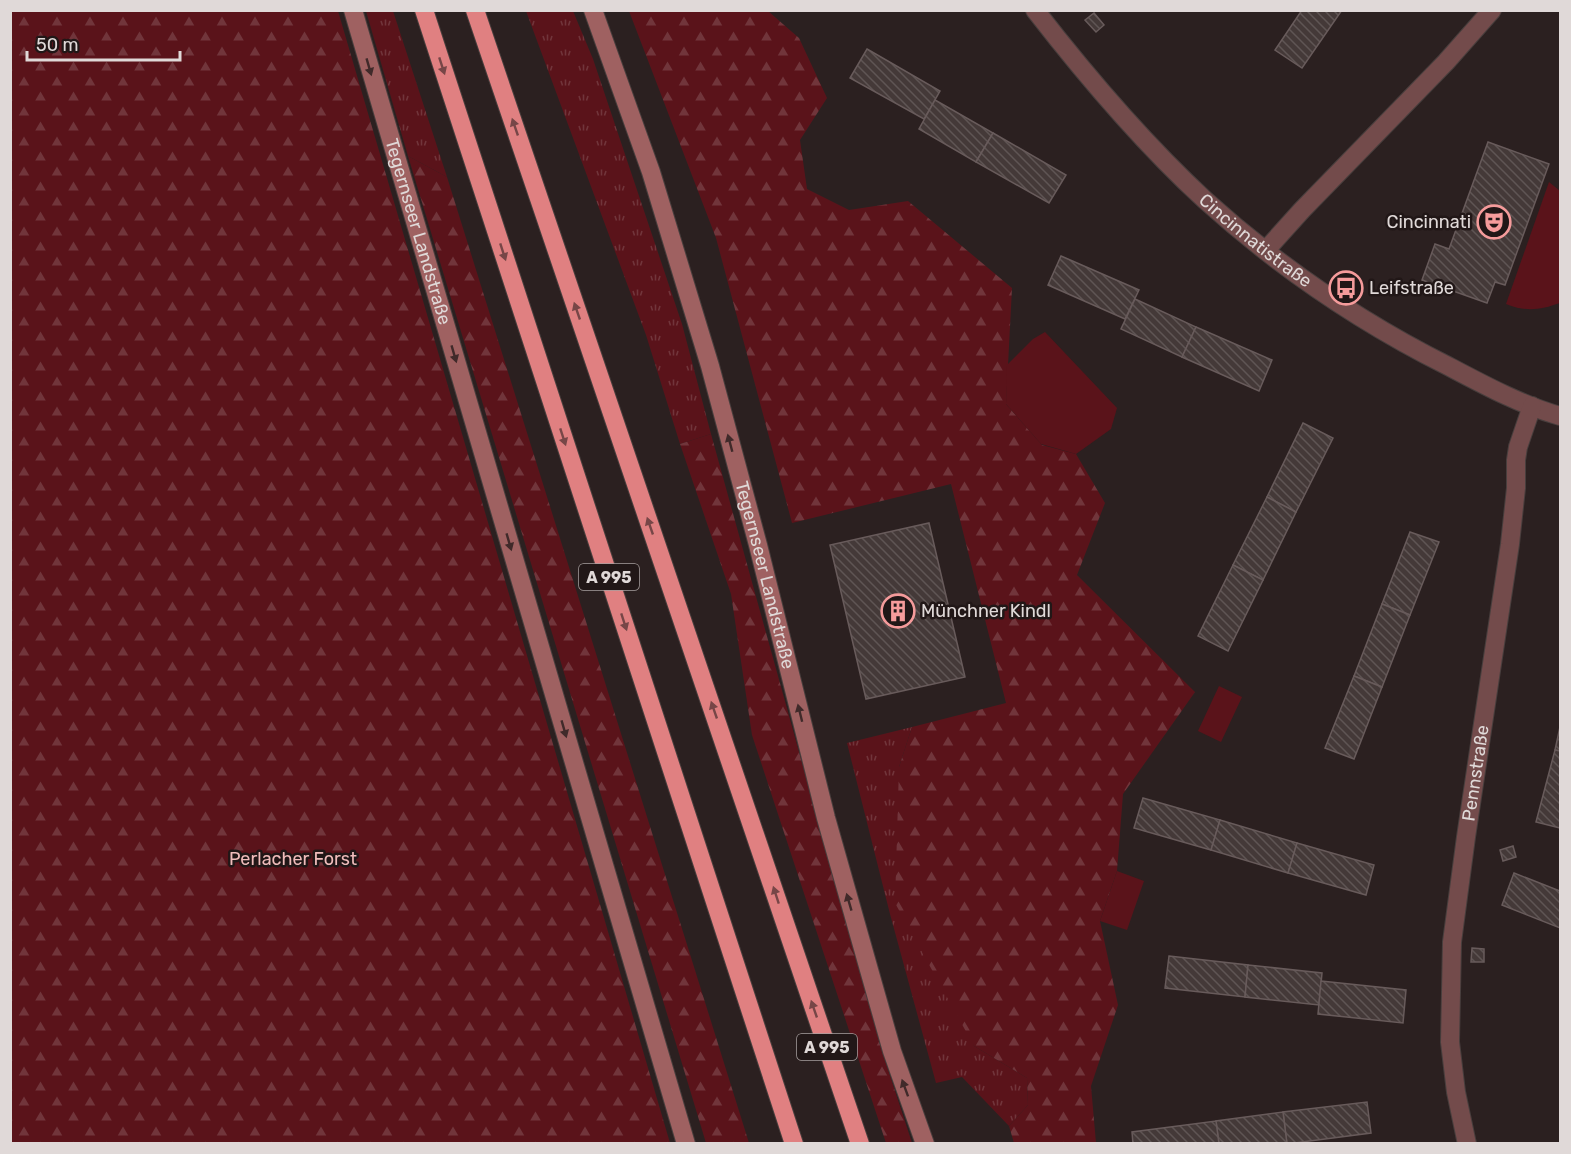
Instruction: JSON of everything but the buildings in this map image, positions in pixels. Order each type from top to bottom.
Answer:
[{"type":"highway","name":"A 995","points":[[424,10],[795,1143]]},
{"type":"highway","name":"A 995","points":[[475,10],[860,1143]]},
{"type":"main road","name":"Tegernseer Landstraße","points":[[353,10],[686,1143]]},
{"type":"main road","name":"Tegernseer Landstraße","points":[[593,10],[651,172],[710,366],[758,545],[826,818],[892,1051],[925,1143]]},
{"type":"street","name":"Cincinnatistraße","points":[[1035,10],[1077,63],[1147,142],[1205,200],[1266,250],[1330,297],[1387,333],[1486,386],[1560,416]]},
{"type":"street","points":[[1266,250],[1446,62],[1492,10]]},
{"type":"street","name":"Pennstraße","points":[[1467,1143],[1456,1092],[1450,1042],[1452,942],[1467,825],[1510,544],[1516,488],[1516,460],[1532,405]]},
{"type":"green space","name":"Perlacher Forst","points":[[10,11],[338,11],[670,1143],[11,1143]]},
{"type":"green space","points":[[366,11],[393,11],[447,177],[408,156]]},
{"type":"green space","points":[[526,11],[573,11],[593,59],[682,324],[711,434],[680,444],[646,335]]},
{"type":"green space","points":[[629,11],[768,11],[799,38],[827,98],[800,140],[807,189],[849,210],[908,201],[1012,288],[1006,404],[1042,445],[1076,454],[1105,503],[1077,575],[1195,692],[1123,794],[1117,871],[1100,921],[1118,1005],[1091,1086],[1096,1143],[1014,1143],[1009,1126],[1028,1105],[1027,1078],[974,1046],[895,903],[899,767],[912,727],[1006,703],[951,484],[792,523],[716,238]]},
{"type":"green space","points":[[408,156],[447,177],[749,1143],[706,1143]]},
{"type":"green space","points":[[1549,182],[1560,191],[1560,303],[1533,309],[1513,307],[1506,304]]},
{"type":"green space","points":[[1045,332],[1117,408],[1111,429],[1076,454],[1041,444],[1006,404],[1007,365],[1033,339]]},
{"type":"green space","points":[[711,434],[881,1048],[912,1143],[886,1143],[752,735],[731,594],[680,444]]},
{"type":"green space","points":[[1219,686],[1242,697],[1221,742],[1198,731]]},
{"type":"green space","points":[[912,727],[899,767],[974,1046],[1027,1078],[1028,1105],[1009,1126],[962,1077],[936,1083],[847,743]]},
{"type":"green space","points":[[1117,871],[1144,881],[1127,930],[1100,921]]},
{"type":"place","name":"Cincinnati","points":[[1494,222]]},
{"type":"place","name":"Leifstraße","points":[[1346,288]]},
{"type":"place","name":"Münchner Kindl","points":[[898,611]]}]
